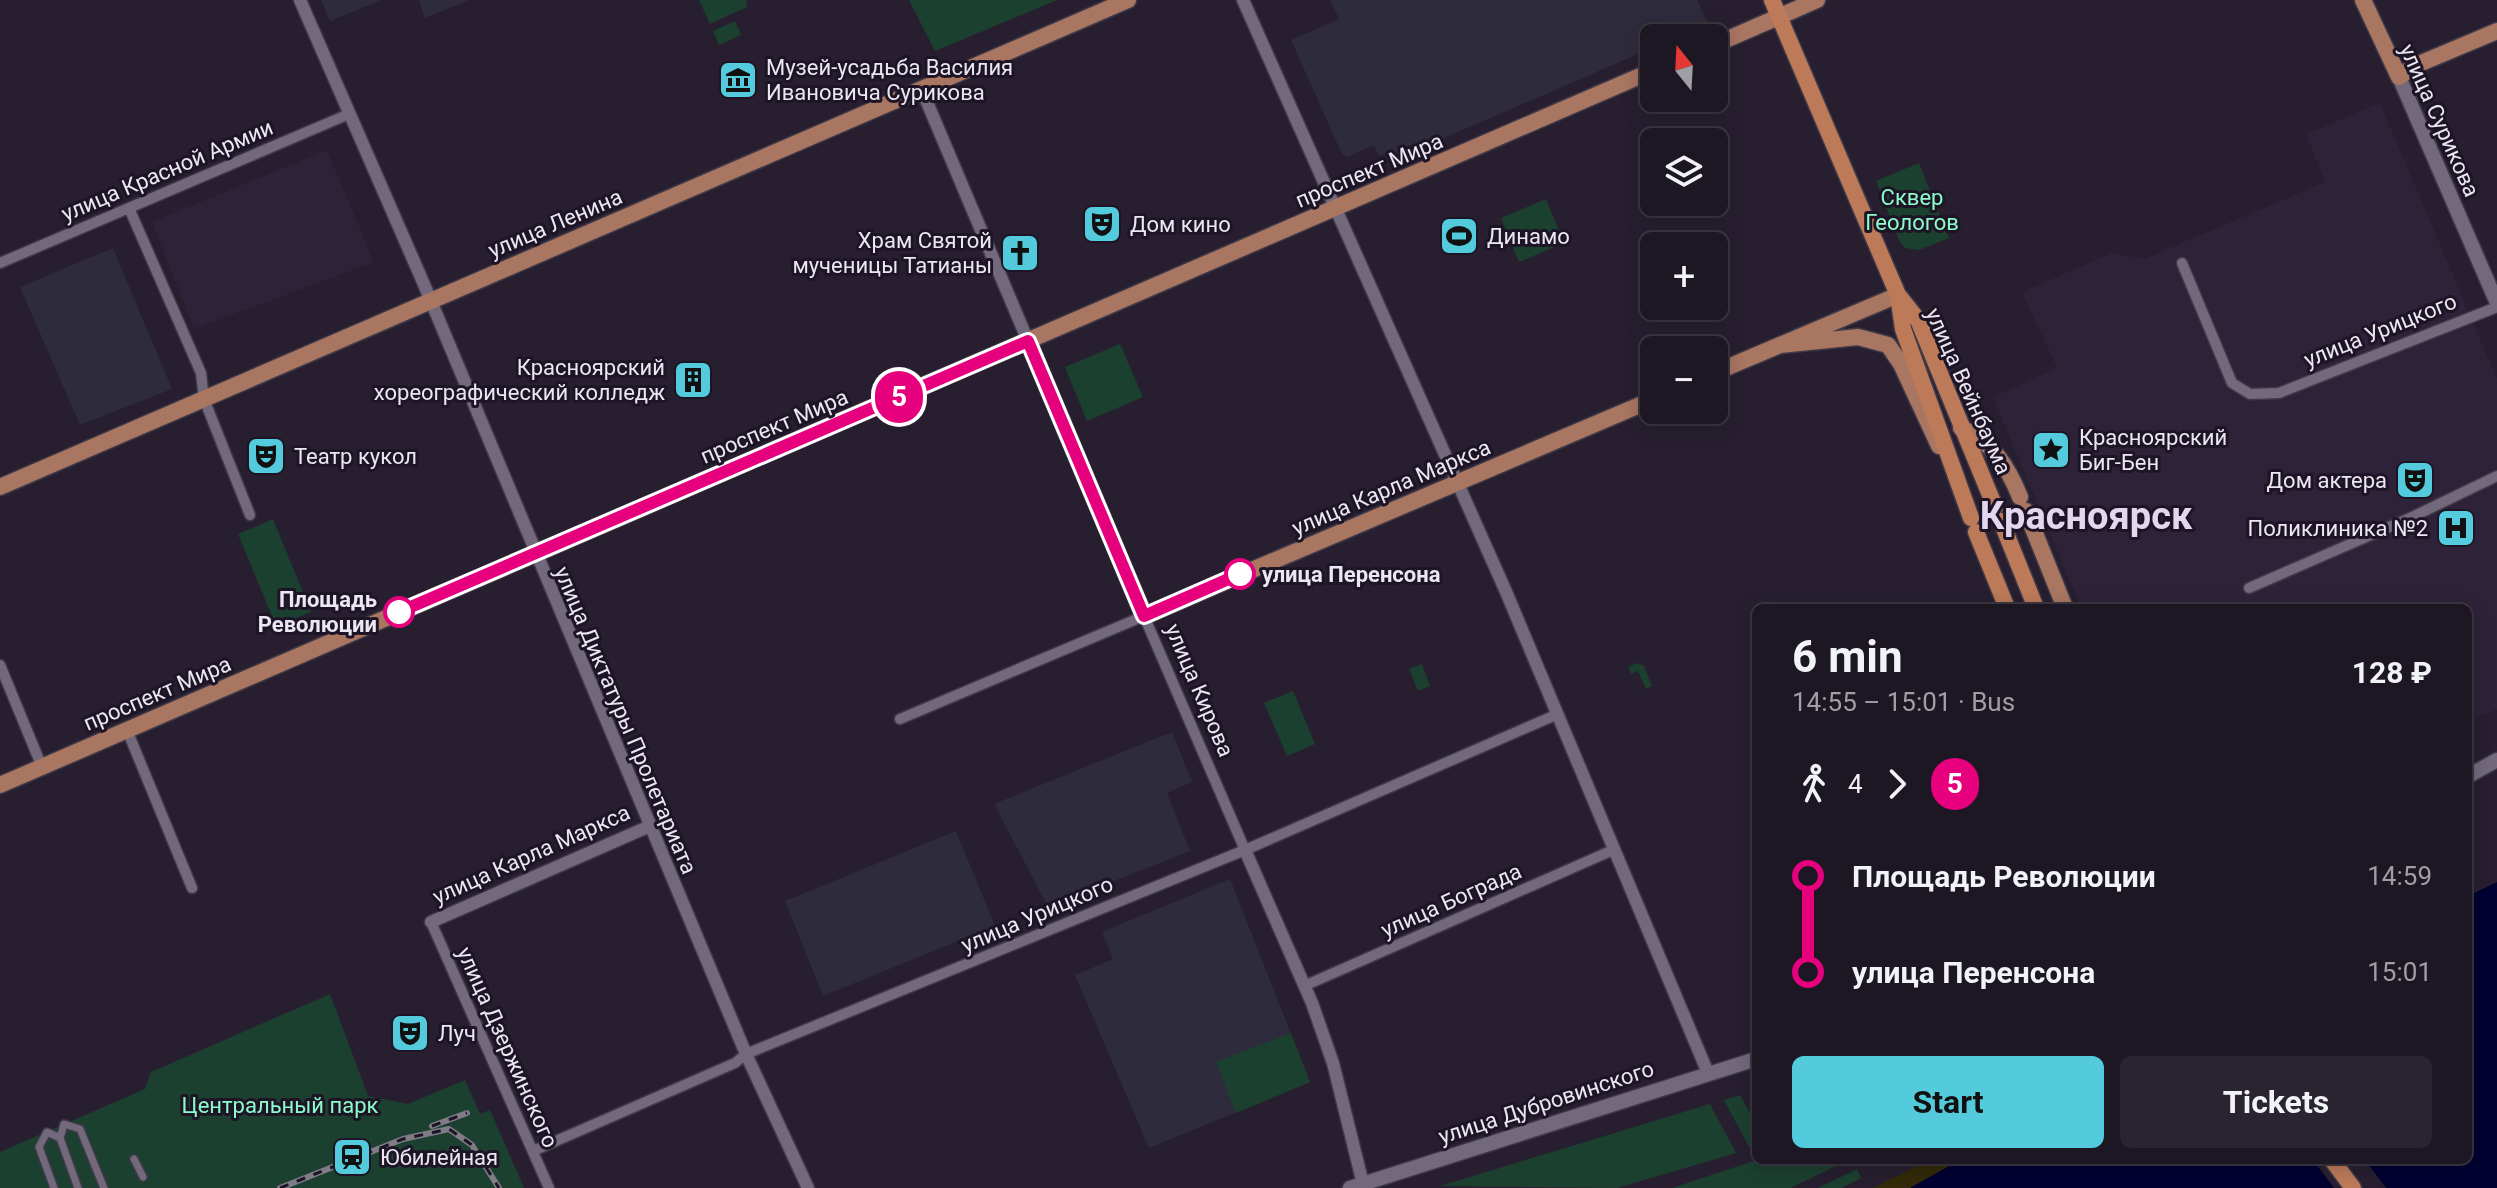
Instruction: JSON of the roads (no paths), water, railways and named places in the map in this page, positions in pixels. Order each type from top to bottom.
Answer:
[{"type":"highway","name":"улица Вейнбаума","points":[[1772,0],[1898,295],[1903,329],[1956,481],[2005,604]]},
{"type":"highway","name":"улица Вейнбаума","points":[[1898,295],[1918,320],[2034,604]]},
{"type":"highway","points":[[2335,1164],[2353,1188]]},
{"type":"highway","points":[[2348,1164],[2366,1188]]},
{"type":"main road","name":"улица Ленина","points":[[0,487],[1128,0]]},
{"type":"main road","points":[[1728,39],[1817,0]]},
{"type":"main road","name":"улица Сурикова","points":[[2363,0],[2497,305]]},
{"type":"main road","points":[[2399,77],[2414,66],[2497,31]]},
{"type":"main road","name":"проспект Мира","points":[[0,785],[1640,76]]},
{"type":"main road","points":[[1728,367],[1898,295]]},
{"type":"main road","points":[[1780,345],[1858,337],[1888,345],[1901,364],[1956,481]]},
{"type":"main road","name":"улица Кирова","points":[[1028,341],[1144,616]]},
{"type":"main road","name":"улица Карла Маркса","points":[[1144,616],[1640,405]]},
{"type":"main road","points":[[1961,428],[1976,435],[2007,465],[2063,604]]},
{"type":"main road","points":[[2472,774],[2497,760]]},
{"type":"main road","name":"улица Дубровинского","points":[[1356,1186],[1752,1060]]},
{"type":"street","name":"улица Диктатуры Пролетариата","points":[[300,0],[746,1054],[808,1188]]},
{"type":"street","points":[[1243,0],[1338,207],[1558,714],[1708,1073]]},
{"type":"street","name":"улица Кирова","points":[[921,88],[1028,341]]},
{"type":"street","name":"улица Красной Армии","points":[[0,263],[349,114]]},
{"type":"street","points":[[129,208],[201,373],[204,399],[250,515]]},
{"type":"street","name":"улица Урицкого","points":[[2182,263],[2232,383],[2250,394],[2279,393],[2497,305]]},
{"type":"street","points":[[2249,588],[2410,518],[2497,476]]},
{"type":"street","name":"улица Кирова","points":[[1144,616],[1304,986],[1333,1063],[1356,1186]]},
{"type":"street","points":[[900,719],[1144,616]]},
{"type":"street","points":[[0,665],[42,767]]},
{"type":"street","name":"улица Урицкого","points":[[533,1151],[735,1063],[746,1054],[1245,850],[1558,714]]},
{"type":"street","points":[[127,730],[192,888]]},
{"type":"street","name":"улица Карла Маркса","points":[[431,922],[650,826]]},
{"type":"street","name":"улица Бограда","points":[[1304,986],[1613,850]]},
{"type":"street","name":"улица Дзержинского","points":[[431,922],[549,1188]]},
{"type":"street","points":[[78,1188],[60,1138],[64,1124],[80,1129],[104,1188]]},
{"type":"street","points":[[54,1188],[39,1147],[47,1132],[60,1138]]},
{"type":"street","points":[[134,1159],[143,1177]]},
{"type":"railway","points":[[432,1126],[467,1113]]},
{"type":"railway","points":[[280,1188],[403,1139],[449,1129],[472,1145],[499,1188]]},
{"type":"place","name":"Музей-усадьба Василия Ивановича Сурикова","points":[[738,80]]},
{"type":"place","name":"Дом кино","points":[[1102,224]]},
{"type":"place","name":"Динамо","points":[[1459,236]]},
{"type":"place","name":"Храм Святой мученицы Татианы","points":[[1020,253]]},
{"type":"place","name":"Красноярский хореографический колледж","points":[[693,380]]},
{"type":"place","name":"Красноярский Биг-Бен","points":[[2051,450]]},
{"type":"place","name":"Театр кукол","points":[[266,456]]},
{"type":"place","name":"Дом актера","points":[[2415,480]]},
{"type":"place","name":"Поликлиника №2","points":[[2456,528]]},
{"type":"place","name":"улица Перенсона","points":[[1240,574]]},
{"type":"place","name":"Площадь Революции","points":[[399,612]]},
{"type":"place","name":"Луч","points":[[410,1033]]},
{"type":"place","name":"Юбилейная","points":[[352,1157]]},
{"type":"district","name":"Красноярск","points":[[2086,516]]},
{"type":"park label","name":"Сквер Геологов","points":[[1912,210]]},
{"type":"park label","name":"Центральный парк","points":[[280,1105]]}]
